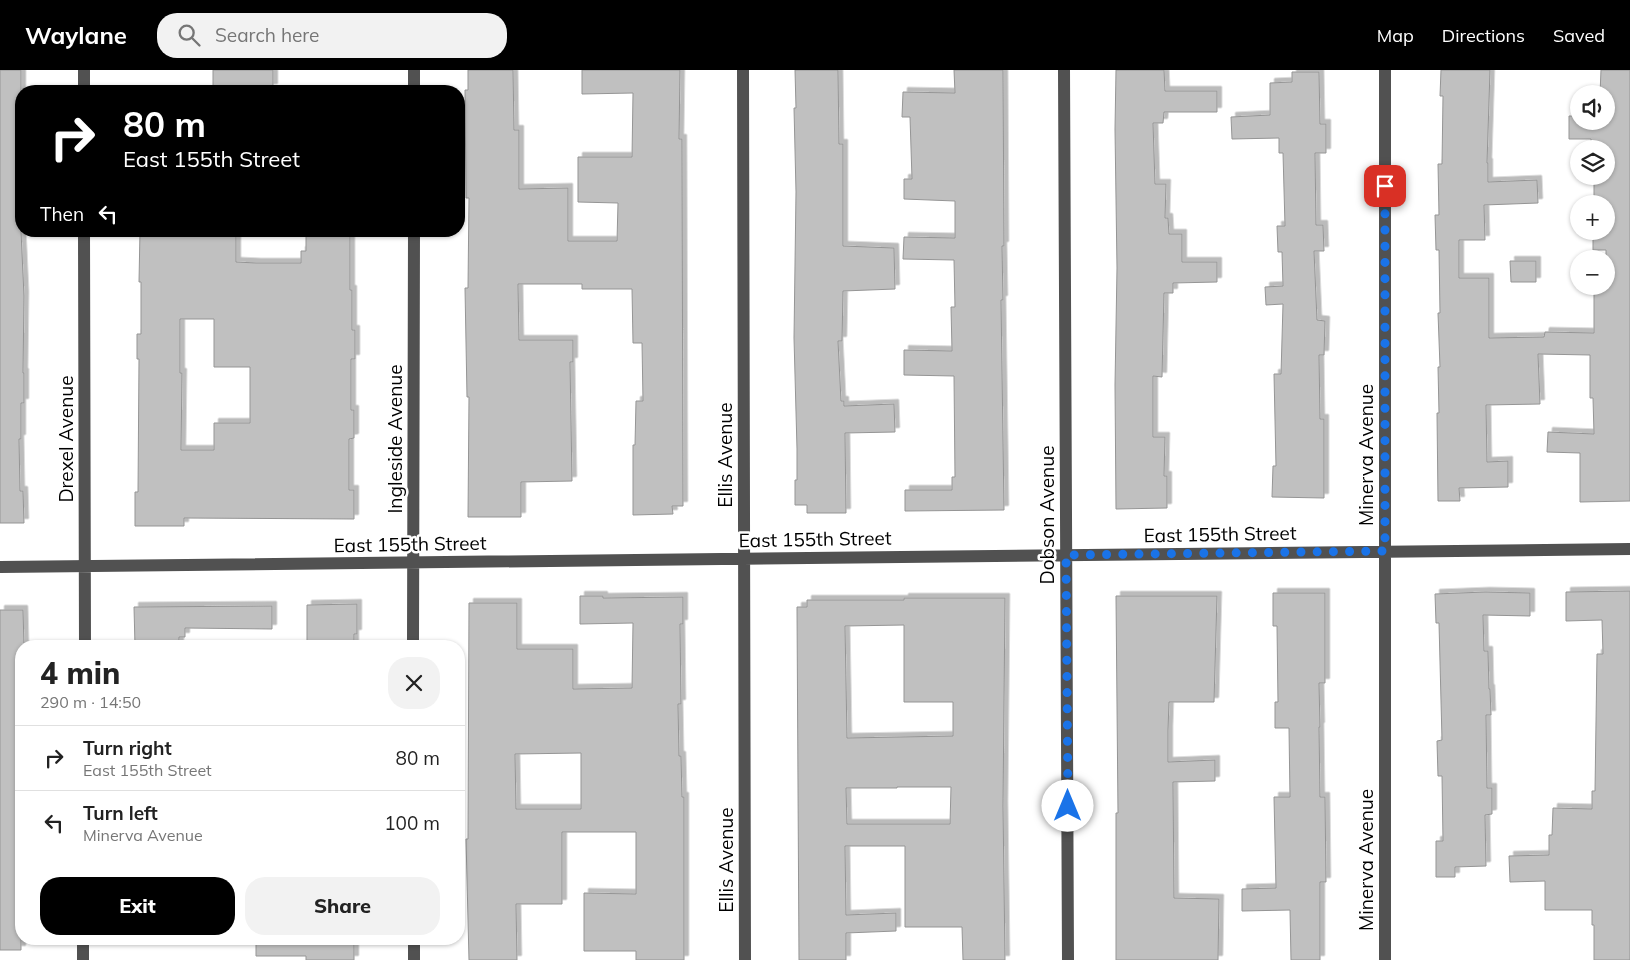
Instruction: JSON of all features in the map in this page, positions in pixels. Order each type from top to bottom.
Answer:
[{"type":"street","points":[[84,70],[84,85]]},
{"type":"street","points":[[414,70],[414,85]]},
{"type":"street","name":"Ellis Avenue","points":[[743,70],[745,960]]},
{"type":"street","name":"Dobson Avenue","points":[[1064,70],[1068,960]]},
{"type":"street","name":"Minerva Avenue","points":[[1385,70],[1385,960]]},
{"type":"street","name":"Drexel Avenue","points":[[84,237],[85,640]]},
{"type":"street","name":"Ingleside Avenue","points":[[413,640],[414,237]]},
{"type":"street","name":"East 155th Street","points":[[0,567],[1630,549]]},
{"type":"street","points":[[83,945],[83,960]]},
{"type":"street","points":[[414,945],[414,960]]},
{"type":"building","points":[[0,70],[21,70],[21,85],[15,85],[15,237],[21,237],[24,296],[24,403],[21,403],[21,439],[19,439],[20,491],[23,491],[24,523],[0,523]]},
{"type":"building","points":[[213,70],[273,70],[273,85],[213,85]]},
{"type":"building","points":[[468,70],[513,70],[514,130],[519,130],[519,189],[568,188],[568,241],[617,241],[618,203],[578,202],[578,157],[632,157],[633,93],[582,94],[582,70],[680,70],[679,139],[682,139],[683,506],[672,506],[673,514],[633,515],[633,445],[635,445],[636,401],[643,401],[642,343],[633,343],[632,289],[582,289],[582,284],[518,284],[519,340],[573,340],[573,362],[570,362],[572,481],[521,482],[521,517],[468,517],[469,397],[467,397],[465,288],[468,288],[469,198],[466,198],[465,90],[468,90]]},
{"type":"building","points":[[795,70],[838,70],[839,144],[843,144],[843,246],[894,248],[895,289],[843,291],[842,341],[838,341],[841,401],[844,401],[844,406],[894,404],[895,432],[845,433],[846,513],[807,513],[807,505],[795,505],[797,449],[794,338]]},
{"type":"building","points":[[954,70],[1003,70],[1004,246],[1002,246],[1003,300],[1001,300],[1004,510],[905,511],[905,490],[952,490],[952,477],[955,477],[954,376],[904,375],[904,350],[952,351],[951,307],[955,307],[954,260],[903,259],[904,237],[955,238],[955,201],[904,199],[904,179],[912,179],[910,117],[902,117],[903,92],[955,93]]},
{"type":"building","points":[[1116,70],[1164,70],[1165,91],[1217,91],[1217,112],[1164,112],[1163,123],[1153,123],[1155,184],[1166,184],[1165,218],[1168,218],[1169,234],[1182,234],[1182,262],[1217,262],[1217,282],[1173,283],[1173,293],[1164,293],[1162,377],[1153,376],[1153,437],[1165,437],[1164,476],[1167,476],[1167,508],[1116,509]]},
{"type":"building","points":[[1441,70],[1490,70],[1488,182],[1537,180],[1538,203],[1484,205],[1485,240],[1459,240],[1459,278],[1489,278],[1489,338],[1544,337],[1545,332],[1594,333],[1594,295],[1615,295],[1615,250],[1593,250],[1593,240],[1615,240],[1615,195],[1594,195],[1594,185],[1615,185],[1615,140],[1569,139],[1569,116],[1570,130],[1615,130],[1615,85],[1600,85],[1601,70],[1630,70],[1630,501],[1580,502],[1580,453],[1547,452],[1548,432],[1594,434],[1593,398],[1590,398],[1590,355],[1538,354],[1540,404],[1486,405],[1487,462],[1508,461],[1508,487],[1459,488],[1460,501],[1438,501],[1437,413],[1439,413],[1438,367],[1440,367],[1438,313],[1440,313],[1439,250],[1436,250],[1435,215],[1439,215],[1438,164],[1442,164],[1443,96],[1440,96]]},
{"type":"building","points":[[1292,72],[1319,72],[1320,124],[1326,124],[1326,153],[1315,153],[1316,225],[1323,225],[1324,251],[1314,251],[1317,320],[1325,321],[1324,355],[1319,355],[1320,419],[1324,419],[1324,498],[1272,497],[1273,466],[1276,466],[1274,374],[1281,374],[1283,304],[1266,305],[1265,287],[1283,286],[1282,252],[1278,252],[1277,226],[1285,226],[1283,153],[1279,153],[1279,138],[1232,139],[1231,117],[1270,115],[1270,83],[1292,82]]},
{"type":"building","points":[[140,237],[236,237],[236,262],[301,263],[301,251],[306,251],[306,237],[350,237],[350,290],[352,290],[352,330],[355,330],[355,359],[351,359],[351,410],[354,410],[354,438],[349,439],[349,490],[354,490],[354,519],[184,518],[184,526],[135,526],[135,492],[138,492],[139,359],[137,359],[137,334],[141,334],[141,282],[139,282]],"holes":[[[180,319],[214,319],[214,367],[250,367],[250,423],[214,423],[214,450],[181,450],[182,373],[180,373]]]},
{"type":"building","points":[[1510,261],[1536,261],[1536,282],[1511,282]]},
{"type":"building","points":[[1630,591],[1630,960],[1594,960],[1592,910],[1545,910],[1545,881],[1510,882],[1509,856],[1549,855],[1549,835],[1552,835],[1553,808],[1592,809],[1592,791],[1595,791],[1597,654],[1603,654],[1602,620],[1566,621],[1566,592]]},
{"type":"building","points":[[1273,593],[1325,593],[1325,683],[1319,683],[1319,727],[1320,797],[1325,797],[1326,882],[1320,882],[1320,960],[1291,960],[1290,910],[1242,911],[1242,889],[1276,888],[1274,797],[1290,797],[1289,728],[1275,728],[1275,702],[1278,702],[1277,626],[1273,626]]},
{"type":"building","points":[[1530,593],[1530,616],[1483,615],[1484,651],[1488,651],[1491,715],[1486,715],[1487,788],[1492,788],[1492,814],[1485,815],[1486,866],[1455,867],[1455,877],[1436,877],[1436,841],[1443,841],[1442,776],[1438,776],[1437,741],[1442,740],[1439,623],[1436,623],[1435,594]]},
{"type":"building","points":[[580,596],[603,596],[603,598],[683,597],[683,624],[680,624],[681,704],[678,704],[679,756],[681,756],[682,797],[684,797],[684,960],[636,960],[636,951],[584,951],[584,893],[636,894],[636,832],[562,832],[562,904],[516,904],[517,960],[469,960],[466,839],[468,839],[469,603],[517,603],[517,649],[573,649],[573,689],[632,688],[633,623],[580,624]],"holes":[[[581,753],[581,809],[516,809],[515,754]]]},
{"type":"building","points":[[1116,596],[1217,596],[1214,702],[1169,702],[1168,762],[1215,760],[1215,781],[1173,782],[1174,898],[1219,899],[1218,960],[1116,960],[1116,813],[1118,813]]},
{"type":"building","points":[[904,598],[1005,598],[1003,806],[1005,960],[963,960],[962,927],[905,927],[905,846],[845,846],[846,915],[896,913],[896,931],[846,933],[846,960],[799,960],[797,607],[807,607],[807,600],[904,600]],"holes":[[[904,625],[904,702],[953,702],[953,736],[847,738],[845,626]],[[951,787],[950,824],[847,824],[846,788]]]},
{"type":"building","points":[[357,604],[357,634],[354,634],[354,640],[307,640],[307,605]]},
{"type":"building","points":[[272,606],[272,629],[185,628],[185,637],[179,637],[179,640],[135,640],[134,607]]},
{"type":"building","points":[[0,610],[23,610],[24,640],[15,640],[15,945],[21,945],[21,950],[0,950]]},
{"type":"building","points":[[256,945],[354,945],[354,960],[306,960],[306,956],[256,956]]},
{"type":"route","points":[[1068,806],[1066,555],[1385,551],[1385,186]]}]
